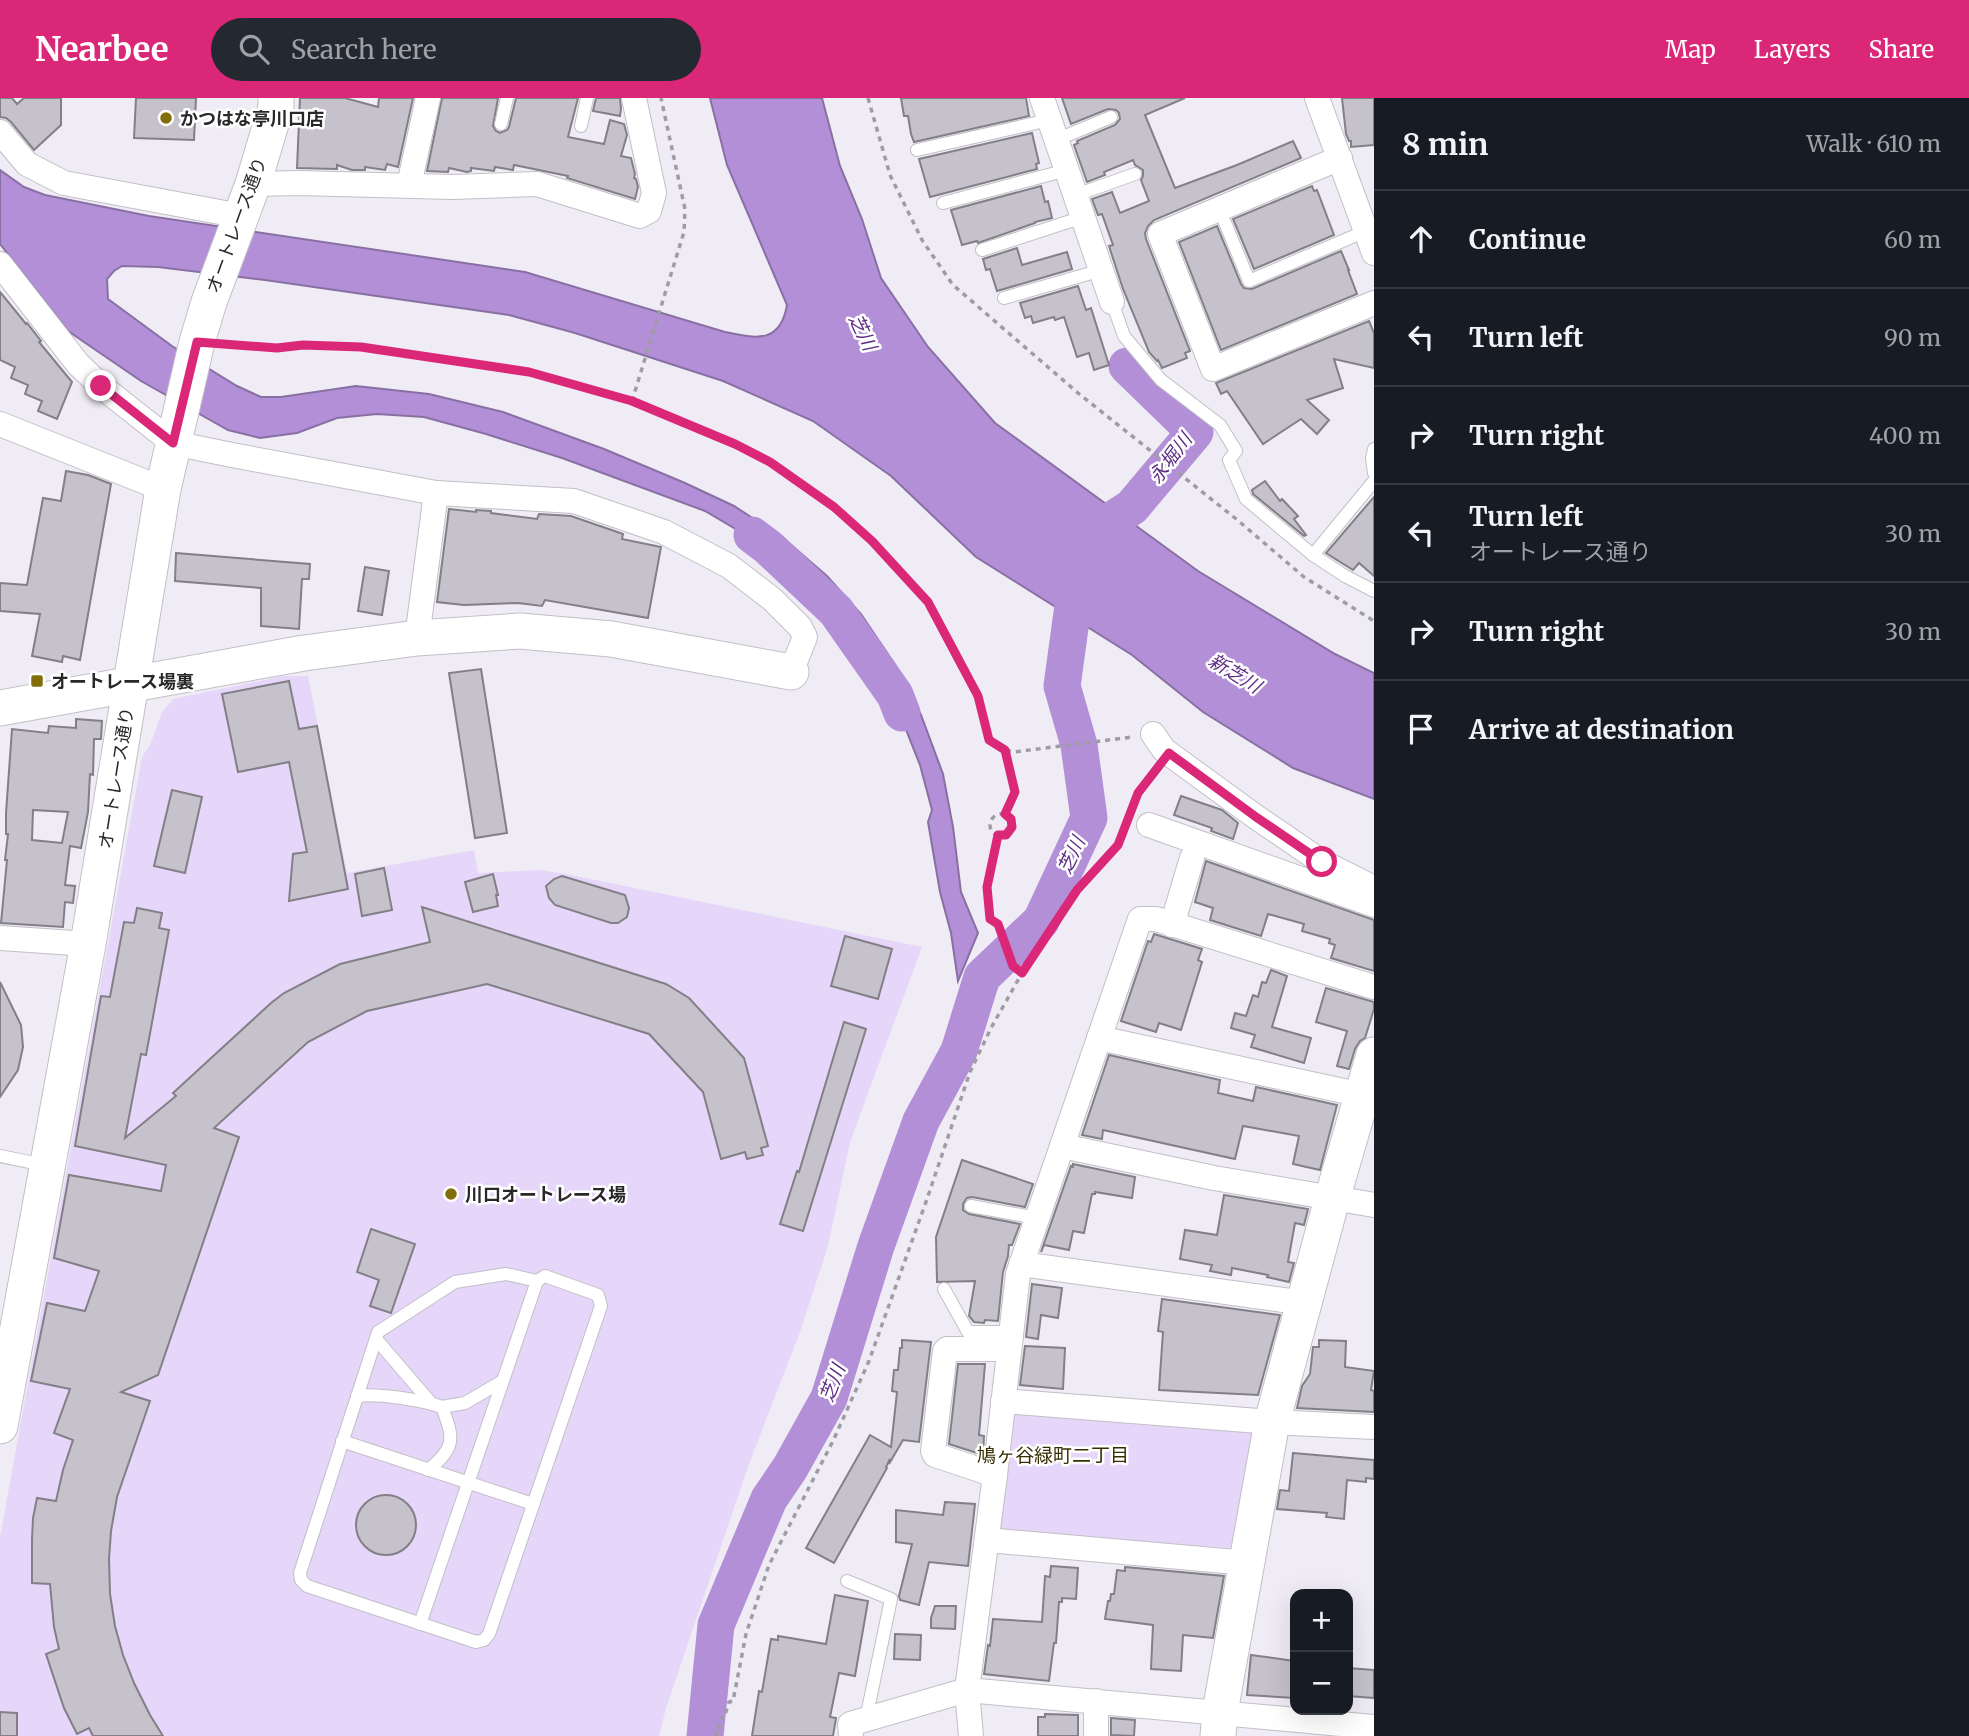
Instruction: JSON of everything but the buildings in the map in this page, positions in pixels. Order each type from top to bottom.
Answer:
[{"type":"street","name":"オートレース通り","points":[[0,1426],[5,1373],[48,1166],[88,944],[163,489],[197,342],[216,281],[244,208],[276,107],[276,98]]},
{"type":"street","points":[[409,185],[428,98]]},
{"type":"street","points":[[0,132],[27,164],[64,183],[244,208],[409,185],[453,187],[537,184],[640,216],[649,211],[654,193],[634,98]]},
{"type":"street","points":[[1317,98],[1372,246]]},
{"type":"street","points":[[1049,119],[1112,302]]},
{"type":"street","points":[[1340,158],[1160,233],[1213,369],[1374,303]]},
{"type":"street","points":[[0,264],[78,364],[101,386],[173,443],[436,493],[574,501],[664,532],[729,566],[772,599],[800,627],[805,637],[791,672],[611,639],[520,631],[417,638],[304,653],[0,708]]},
{"type":"street","points":[[0,424],[163,489]]},
{"type":"street","points":[[417,638],[436,493]]},
{"type":"street","points":[[1153,734],[1169,753],[1256,817],[1322,862],[1374,888]]},
{"type":"street","points":[[1150,825],[1374,905]]},
{"type":"street","points":[[1172,925],[1192,858]]},
{"type":"street","points":[[971,1736],[967,1690],[1018,1274],[1140,919],[1156,919],[1374,987]]},
{"type":"street","points":[[0,938],[88,944]]},
{"type":"street","points":[[1100,1038],[1362,1095]]},
{"type":"street","points":[[1219,1724],[1272,1422],[1374,1055]]},
{"type":"street","points":[[1062,1146],[1214,1178],[1374,1205]]},
{"type":"street","points":[[1021,1264],[1305,1303]]},
{"type":"street","points":[[995,1475],[935,1455],[934,1439],[945,1351],[1010,1340]]},
{"type":"street","points":[[1003,1401],[1272,1422],[1374,1427]]},
{"type":"street","points":[[987,1539],[1248,1563]]},
{"type":"street","points":[[858,1728],[967,1690],[1097,1701],[1219,1724],[1374,1727]]},
{"type":"street","points":[[1096,1736],[1097,1701]]},
{"type":"lane","points":[[501,124],[507,98]]},
{"type":"lane","points":[[581,126],[587,98]]},
{"type":"lane","points":[[917,149],[1049,119],[1111,117]]},
{"type":"lane","points":[[943,204],[1067,170]]},
{"type":"lane","points":[[982,250],[1080,206],[1135,174]]},
{"type":"lane","points":[[1219,208],[1249,281],[1372,246]]},
{"type":"lane","points":[[1004,298],[1102,270]]},
{"type":"lane","points":[[1112,302],[1125,336],[1161,380],[1220,425],[1236,451],[1229,460],[1246,499],[1313,555],[1374,591]]},
{"type":"lane","points":[[1374,449],[1374,473]]},
{"type":"lane","points":[[1313,555],[1374,481]]},
{"type":"lane","points":[[0,1156],[48,1166]]},
{"type":"lane","points":[[971,1206],[1037,1218]]},
{"type":"lane","points":[[420,1623],[537,1281],[545,1276],[598,1295],[601,1306],[489,1634],[484,1640],[476,1642],[307,1586],[302,1580],[300,1573],[378,1332],[455,1283],[506,1274],[537,1281]]},
{"type":"lane","points":[[944,1289],[968,1332],[1010,1340]]},
{"type":"lane","points":[[376,1339],[437,1405],[450,1429],[451,1443],[442,1458],[428,1470]]},
{"type":"lane","points":[[357,1396],[368,1394],[437,1405],[465,1403],[501,1382]]},
{"type":"lane","points":[[342,1441],[533,1504]]},
{"type":"lane","points":[[847,1581],[891,1599],[858,1728]]},
{"type":"path","points":[[868,98],[890,175],[922,240],[953,285],[1078,393],[1236,518],[1304,577],[1374,621]]},
{"type":"path","points":[[632,401],[674,268]]},
{"type":"path","points":[[197,342],[277,348],[303,345],[361,347],[529,372],[632,401],[735,444],[770,462],[834,507],[872,541],[928,602],[978,696],[989,740],[1014,752],[1113,739]]},
{"type":"path","points":[[1005,750],[1015,792],[1005,814]]},
{"type":"path","points":[[716,1736],[720,1718],[724,1718],[729,1702],[733,1701],[746,1634],[769,1565],[833,1441],[869,1361],[970,1072],[1022,973],[1077,890],[1118,845],[1138,793],[1169,753]]},
{"type":"path","points":[[1005,814],[1011,819],[1011,830],[1006,835],[998,835],[991,830],[990,822],[996,815],[1005,814]]},
{"type":"path","points":[[998,835],[987,887],[990,919],[998,924],[1013,966],[1022,973]]},
{"type":"shaded area","name":"川口オートレース場","points":[[284,676],[308,676],[347,873],[474,850],[478,873],[541,870],[571,875],[922,947],[850,1142],[828,1246],[800,1332],[749,1464],[666,1708],[659,1736],[0,1736],[0,1537],[142,757],[150,745],[162,712],[173,699]]},
{"type":"shaded area","points":[[1018,1410],[1260,1429],[1238,1543],[1232,1548],[1006,1533],[996,1525],[1011,1416]]},
{"type":"water","name":"新芝川","points":[[710,98],[822,98],[840,166],[862,219],[881,278],[928,347],[995,423],[1198,571],[1335,654],[1374,673],[1374,799],[1293,768],[1203,712],[1132,655],[976,557],[891,476],[813,421],[723,381],[575,333],[509,315],[158,267],[122,266],[107,279],[108,299],[172,346],[237,386],[261,397],[281,397],[356,386],[429,394],[503,412],[604,449],[685,483],[734,506],[782,537],[827,576],[861,614],[896,666],[921,715],[943,774],[961,892],[978,933],[958,981],[928,822],[932,810],[920,765],[895,702],[873,663],[835,612],[803,577],[754,540],[705,511],[562,458],[424,417],[377,414],[337,418],[297,433],[260,438],[228,430],[141,381],[68,331],[0,244],[0,170],[24,187],[45,195],[149,216],[525,272],[725,332],[765,336],[779,327],[787,305],[727,165]]},
{"type":"waterway","name":"永堀川","points":[[1082,546],[1095,531],[1132,507],[1195,432],[1127,366]]},
{"type":"waterway","points":[[752,535],[836,611],[895,695],[902,713]]},
{"type":"waterway","name":"芝川","points":[[705,1736],[716,1625],[769,1499],[790,1468],[829,1398],[876,1246],[921,1121],[959,1051],[982,977],[1041,921],[1089,818],[1079,745],[1062,686],[1078,569]]},
{"type":"place","name":"かつはな亭川口店","points":[[166,118]]},
{"type":"place","name":"オートレース場裏","points":[[37,681]]},
{"type":"place","name":"川口オートレース場","points":[[451,1194]]},
{"type":"district","name":"鳩ヶ谷緑町二丁目","points":[[1053,1455]]},
{"type":"route","points":[[101,386],[173,443],[197,342],[277,348],[303,345],[361,347],[529,372],[632,401],[735,444],[770,462],[834,507],[872,541],[928,602],[978,696],[989,740],[1005,750],[1015,792],[1005,814],[1011,819],[1012,827],[1006,835],[998,835],[987,887],[990,919],[998,924],[1013,966],[1022,973],[1077,890],[1118,845],[1138,793],[1169,753],[1322,862]]}]
